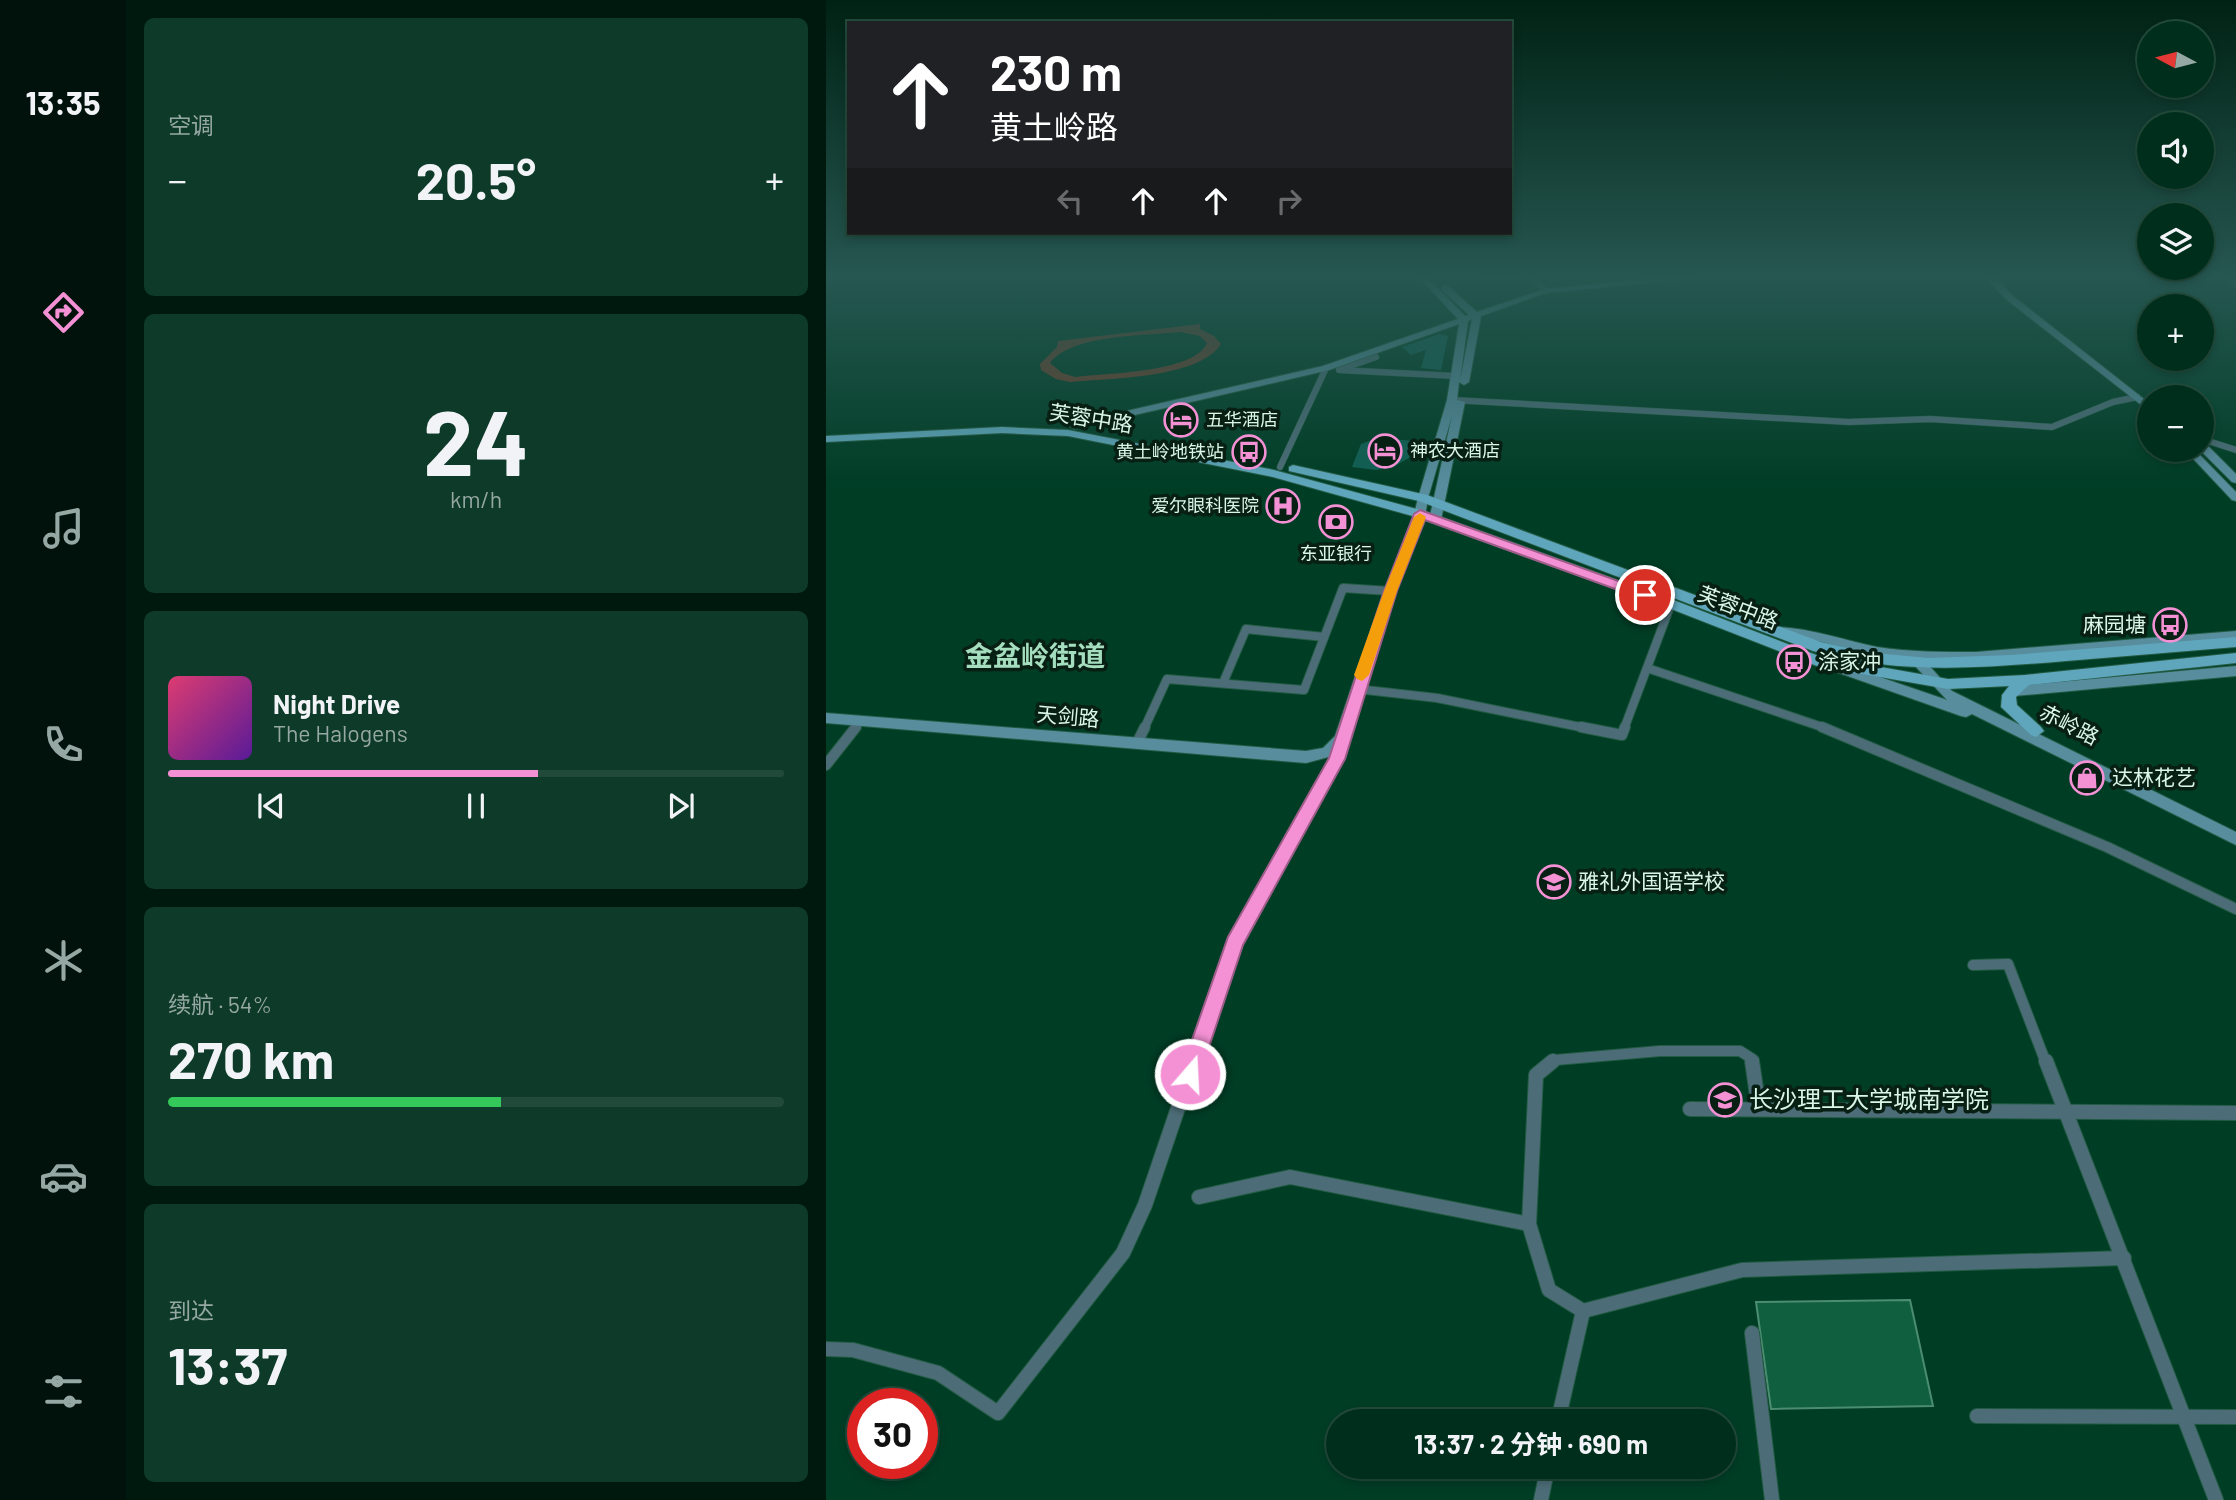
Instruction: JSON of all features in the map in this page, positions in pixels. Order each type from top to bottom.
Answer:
[{"type":"main road","name":"芙蓉中路","points":[[826,431],[1016,424],[1074,426],[1423,498],[1775,631],[1818,646],[1865,657],[1924,663],[2011,660],[2236,642]]},
{"type":"main road","name":"芙蓉中路","points":[[826,441],[1068,433],[1274,474],[1420,514],[1671,604],[1817,661],[1948,684],[2019,686],[2236,658]]},
{"type":"main road","points":[[2019,686],[2009,695],[2009,707],[2036,731]]},
{"type":"street","points":[[1074,426],[1326,368],[1393,346]]},
{"type":"street","points":[[1435,520],[1440,505],[1456,399],[1460,346]]},
{"type":"street","points":[[826,1349],[853,1350],[938,1373],[998,1413],[1123,1253],[1145,1205],[1235,943],[1336,759],[1390,591],[1420,514],[1470,346]]},
{"type":"street","points":[[2072,346],[2137,397]]},
{"type":"street","points":[[2080,346],[2137,391]]},
{"type":"street","points":[[1376,357],[1339,370],[1456,376]]},
{"type":"street","points":[[1280,467],[1326,368]]},
{"type":"street","points":[[1456,399],[1849,422],[1930,419],[2052,427],[2113,402],[2137,397]]},
{"type":"street","points":[[2214,445],[2236,450]]},
{"type":"street","points":[[2214,454],[2236,474]]},
{"type":"street","points":[[2214,456],[2236,480]]},
{"type":"street","points":[[2202,462],[2236,498]]},
{"type":"street","points":[[2208,462],[2236,490]]},
{"type":"street","points":[[1137,743],[1167,679],[1304,690],[1343,588],[1390,591]]},
{"type":"street","points":[[1357,689],[1437,698],[1622,734],[1671,604]]},
{"type":"street","points":[[1223,683],[1246,629],[1324,637]]},
{"type":"street","points":[[1775,631],[1797,631],[1877,651],[1944,657],[1976,657],[2236,635]]},
{"type":"street","name":"赤岭路","points":[[1817,661],[1920,698],[1998,721]]},
{"type":"street","name":"赤岭路","points":[[1924,663],[1933,681],[1947,694],[2236,839]]},
{"type":"street","name":"赤岭路","points":[[1924,663],[1970,699],[2236,831]]},
{"type":"street","points":[[1647,667],[1841,733],[2107,847],[2236,909]]},
{"type":"street","points":[[2019,686],[2236,671]]},
{"type":"street","name":"天剑路","points":[[826,718],[1306,757],[1327,752],[1341,739]]},
{"type":"street","points":[[826,765],[860,721]]},
{"type":"street","points":[[1973,965],[2008,964],[2216,1500]]},
{"type":"street","points":[[1759,1109],[1751,1058],[1740,1051],[1660,1051],[1555,1060],[1536,1075],[1529,1224],[1549,1290],[1583,1311],[1742,1269],[2123,1258]]},
{"type":"street","points":[[1690,1109],[2236,1113]]},
{"type":"street","points":[[1199,1198],[1290,1177],[1529,1224]]},
{"type":"street","points":[[1561,1409],[1583,1311]]},
{"type":"street","points":[[1752,1333],[1773,1500]]},
{"type":"street","points":[[1977,1416],[2236,1417]]},
{"type":"street","points":[[1541,1500],[1545,1479]]},
{"type":"shaded area","points":[[1075,346],[1050,363],[1062,373],[1075,377],[1167,366],[1199,353],[1205,346],[1219,346],[1210,356],[1173,370],[1152,375],[1070,382],[1056,379],[1041,370],[1040,364],[1057,347]]},
{"type":"shaded area","points":[[1910,1300],[1933,1406],[1771,1409],[1756,1302]]},
{"type":"building","points":[[1446,346],[1441,370],[1421,368],[1426,350],[1411,355],[1402,347]]},
{"type":"building","name":"神农大酒店","points":[[1377,438],[1415,441],[1409,458],[1393,467],[1376,470],[1352,467],[1361,444]]},
{"type":"slow traffic","points":[[1362,675],[1390,591],[1420,517]]},
{"type":"place","name":"五华酒店","points":[[1181,420]]},
{"type":"place","name":"神农大酒店","points":[[1385,451]]},
{"type":"place","name":"黄土岭地铁站","points":[[1249,452]]},
{"type":"place","name":"爱尔眼科医院","points":[[1283,506]]},
{"type":"place","name":"东亚银行","points":[[1336,522]]},
{"type":"place","name":"麻园塘","points":[[2170,625]]},
{"type":"place","name":"涂家冲","points":[[1794,662]]},
{"type":"place","name":"达林花艺","points":[[2087,778]]},
{"type":"place","name":"雅礼外国语学校","points":[[1554,882]]},
{"type":"place","name":"长沙理工大学城南学院","points":[[1725,1100]]},
{"type":"district","name":"金盆岭街道","points":[[1035,656]]},
{"type":"route","points":[[1190,1074],[1235,943],[1336,759],[1390,591],[1420,514],[1645,595]]}]
